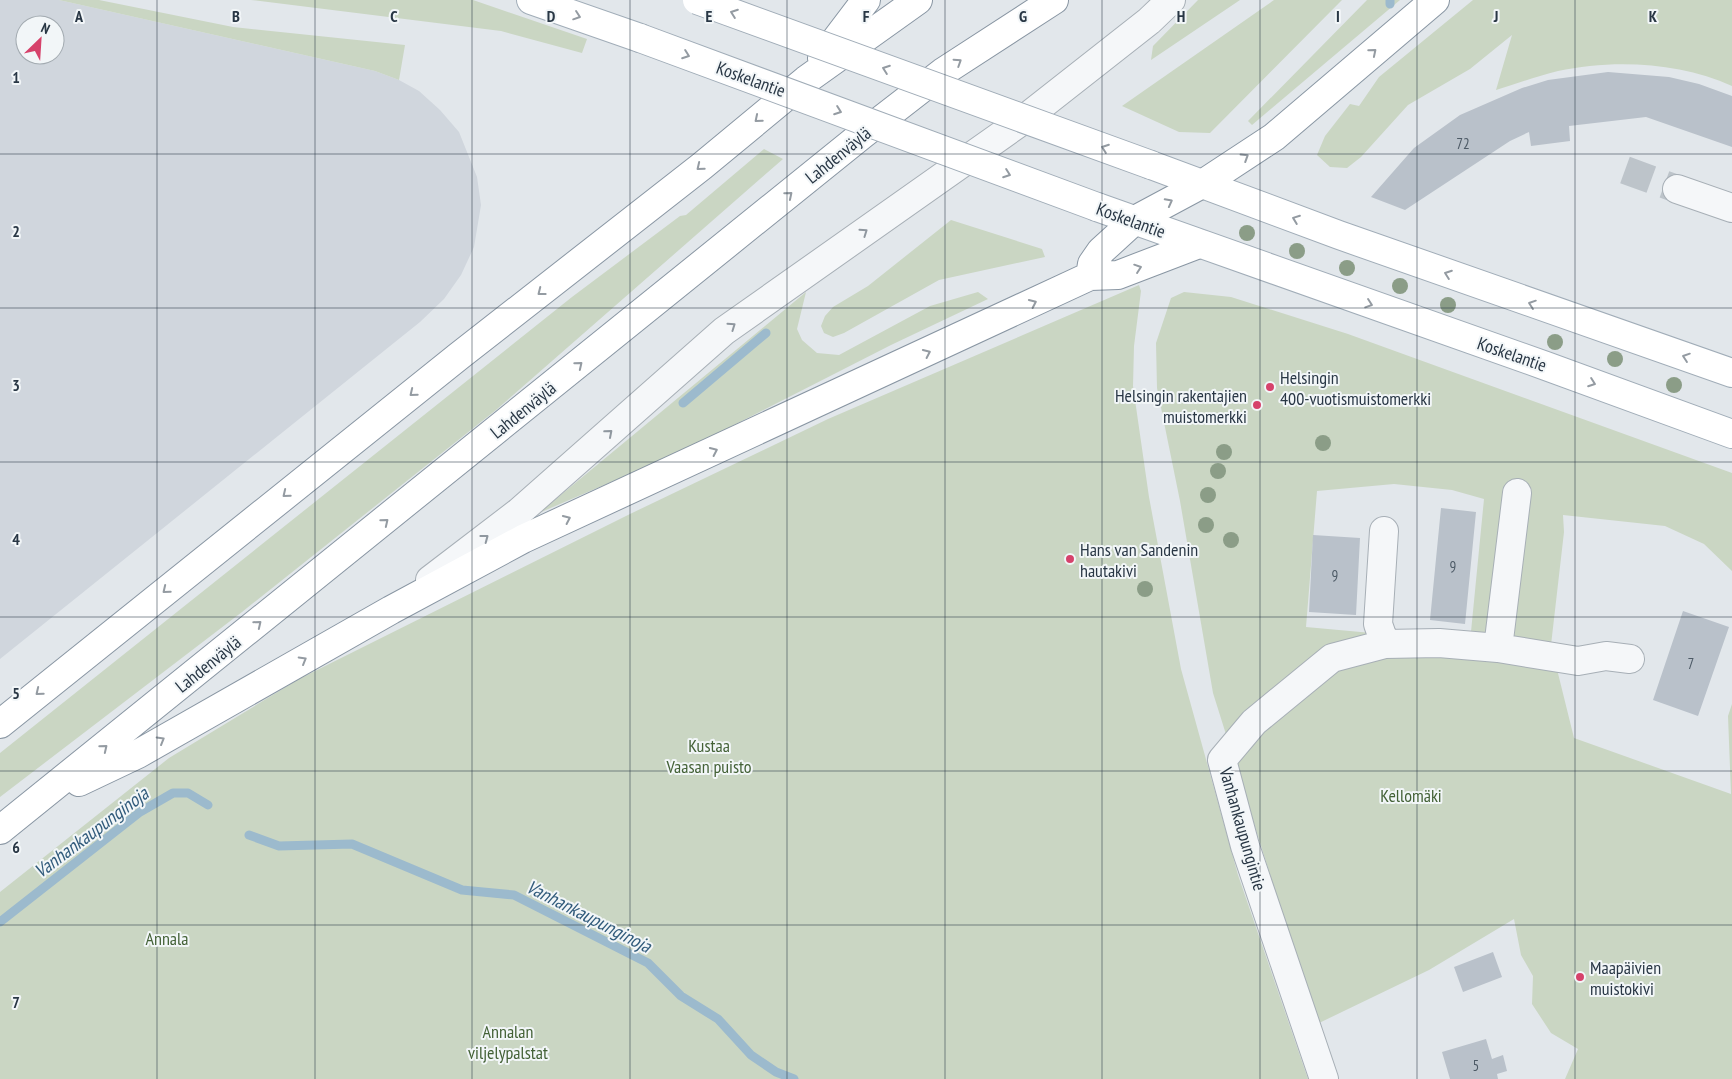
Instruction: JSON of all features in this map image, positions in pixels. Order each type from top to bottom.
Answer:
[{"type":"main road","name":"Koskelantie","points":[[531,0],[640,38],[1096,207],[1546,366],[1732,434]]},
{"type":"main road","points":[[697,0],[1204,183],[1339,236],[1732,373]]},
{"type":"main road","points":[[806,80],[866,0]]},
{"type":"main road","points":[[0,724],[467,350],[702,166],[806,80],[918,0]]},
{"type":"main road","name":"Lahdenväylä","points":[[0,830],[943,72],[1054,0]]},
{"type":"main road","points":[[1090,276],[1092,264],[1101,251],[1134,220],[1204,183],[1274,137],[1435,0]]},
{"type":"main road","points":[[39,800],[138,754],[391,610],[523,540],[1090,276],[1118,276],[1146,266],[1174,252],[1199,244]]},
{"type":"street","points":[[391,610],[519,512],[724,331],[1023,120],[1149,21],[1171,0]]},
{"type":"street","points":[[1677,188],[1732,208]]},
{"type":"street","points":[[1498,648],[1517,493]]},
{"type":"street","points":[[1384,532],[1378,624],[1385,644]]},
{"type":"street","name":"Vanhankaupungintie","points":[[1324,1079],[1245,846],[1222,760],[1254,722],[1332,658],[1385,644],[1439,643],[1498,648],[1578,661],[1606,656],[1630,658]]},
{"type":"shaded area","points":[[0,0],[59,0],[375,71],[399,80],[419,91],[440,110],[459,132],[477,177],[481,205],[474,247],[461,275],[444,299],[420,322],[0,659]]},
{"type":"green space","points":[[59,0],[99,0],[233,27],[405,45],[399,80],[375,71]]},
{"type":"green space","points":[[251,0],[473,0],[587,39],[582,53],[501,31]]},
{"type":"green space","points":[[1198,0],[1240,0],[1151,60],[1153,46]]},
{"type":"green space","points":[[1274,0],[1342,0],[1210,133],[1179,132],[1122,106]]},
{"type":"green space","points":[[1367,0],[1400,0],[1252,125],[1248,121]]},
{"type":"green space","points":[[1473,0],[1732,0],[1732,86],[1691,72],[1646,65],[1624,64],[1579,67],[1558,71],[1496,90],[1512,35],[1470,69],[1408,105],[1361,157],[1347,168],[1330,167],[1317,155],[1325,136],[1350,104],[1359,106],[1379,77]]},
{"type":"green space","points":[[764,149],[783,159],[496,410],[242,612],[0,797],[0,753],[572,297],[680,216],[686,215]]},
{"type":"green space","points":[[951,220],[1042,249],[1045,257],[939,280],[844,333],[833,337],[824,333],[821,326],[825,316],[833,307],[868,286]]},
{"type":"green space","name":"Kustaa Vaasan puisto","points":[[1139,285],[1141,291],[1134,346],[1133,386],[1149,497],[1181,669],[1238,875],[1308,1079],[0,1079],[0,892],[169,758],[299,679],[630,514],[828,419]]},
{"type":"green space","points":[[806,292],[797,329],[802,340],[817,353],[839,355],[930,306],[978,292],[988,299],[891,345],[681,452],[539,513]]},
{"type":"green space","name":"Kellomäki","points":[[1184,292],[1231,297],[1348,334],[1732,473],[1732,571],[1704,544],[1665,526],[1563,515],[1564,532],[1551,645],[1574,738],[1731,794],[1728,716],[1732,704],[1732,1079],[1565,1079],[1578,1049],[1551,1033],[1532,1004],[1533,976],[1521,955],[1514,919],[1429,970],[1317,1024],[1213,693],[1180,501],[1157,388],[1156,343],[1171,298]],"holes":[[[1394,484],[1452,490],[1484,499],[1470,642],[1306,627],[1317,491]]]},
{"type":"building","points":[[1608,72],[1669,77],[1699,84],[1732,96],[1732,147],[1646,117],[1569,126],[1570,141],[1531,146],[1529,132],[1510,141],[1405,210],[1371,197],[1414,148],[1460,115],[1522,88],[1548,80]]},
{"type":"building","points":[[1441,508],[1476,512],[1465,624],[1430,620]]},
{"type":"building","points":[[1313,535],[1360,538],[1356,615],[1309,612]]},
{"type":"building","points":[[1683,611],[1729,627],[1698,716],[1653,700]]},
{"type":"building","points":[[1493,952],[1502,977],[1463,992],[1454,967]]},
{"type":"building","points":[[1486,1039],[1492,1059],[1503,1055],[1507,1071],[1497,1074],[1498,1079],[1450,1079],[1442,1052]]},
{"type":"waterway","points":[[683,403],[766,333]]},
{"type":"waterway","name":"Vanhankaupunginoja","points":[[0,922],[140,812],[173,793],[188,793],[208,805]]},
{"type":"waterway","name":"Vanhankaupunginoja","points":[[249,835],[279,846],[352,844],[462,890],[514,895],[648,963],[681,996],[718,1019],[751,1055],[776,1072],[794,1079]]},
{"type":"tunnel","points":[[1625,170],[1677,189]]},
{"type":"place","name":"Helsingin 400-vuotismuistomerkki","points":[[1270,387]]},
{"type":"place","name":"Helsingin rakentajien muistomerkki","points":[[1257,405]]},
{"type":"place","name":"Hans van Sandenin hautakivi","points":[[1070,559]]},
{"type":"place","name":"Maapäivien muistokivi","points":[[1580,977]]},
{"type":"park label","name":"Annala","points":[[167,938]]},
{"type":"park label","name":"Annalan viljelypalstat","points":[[508,1041]]}]
